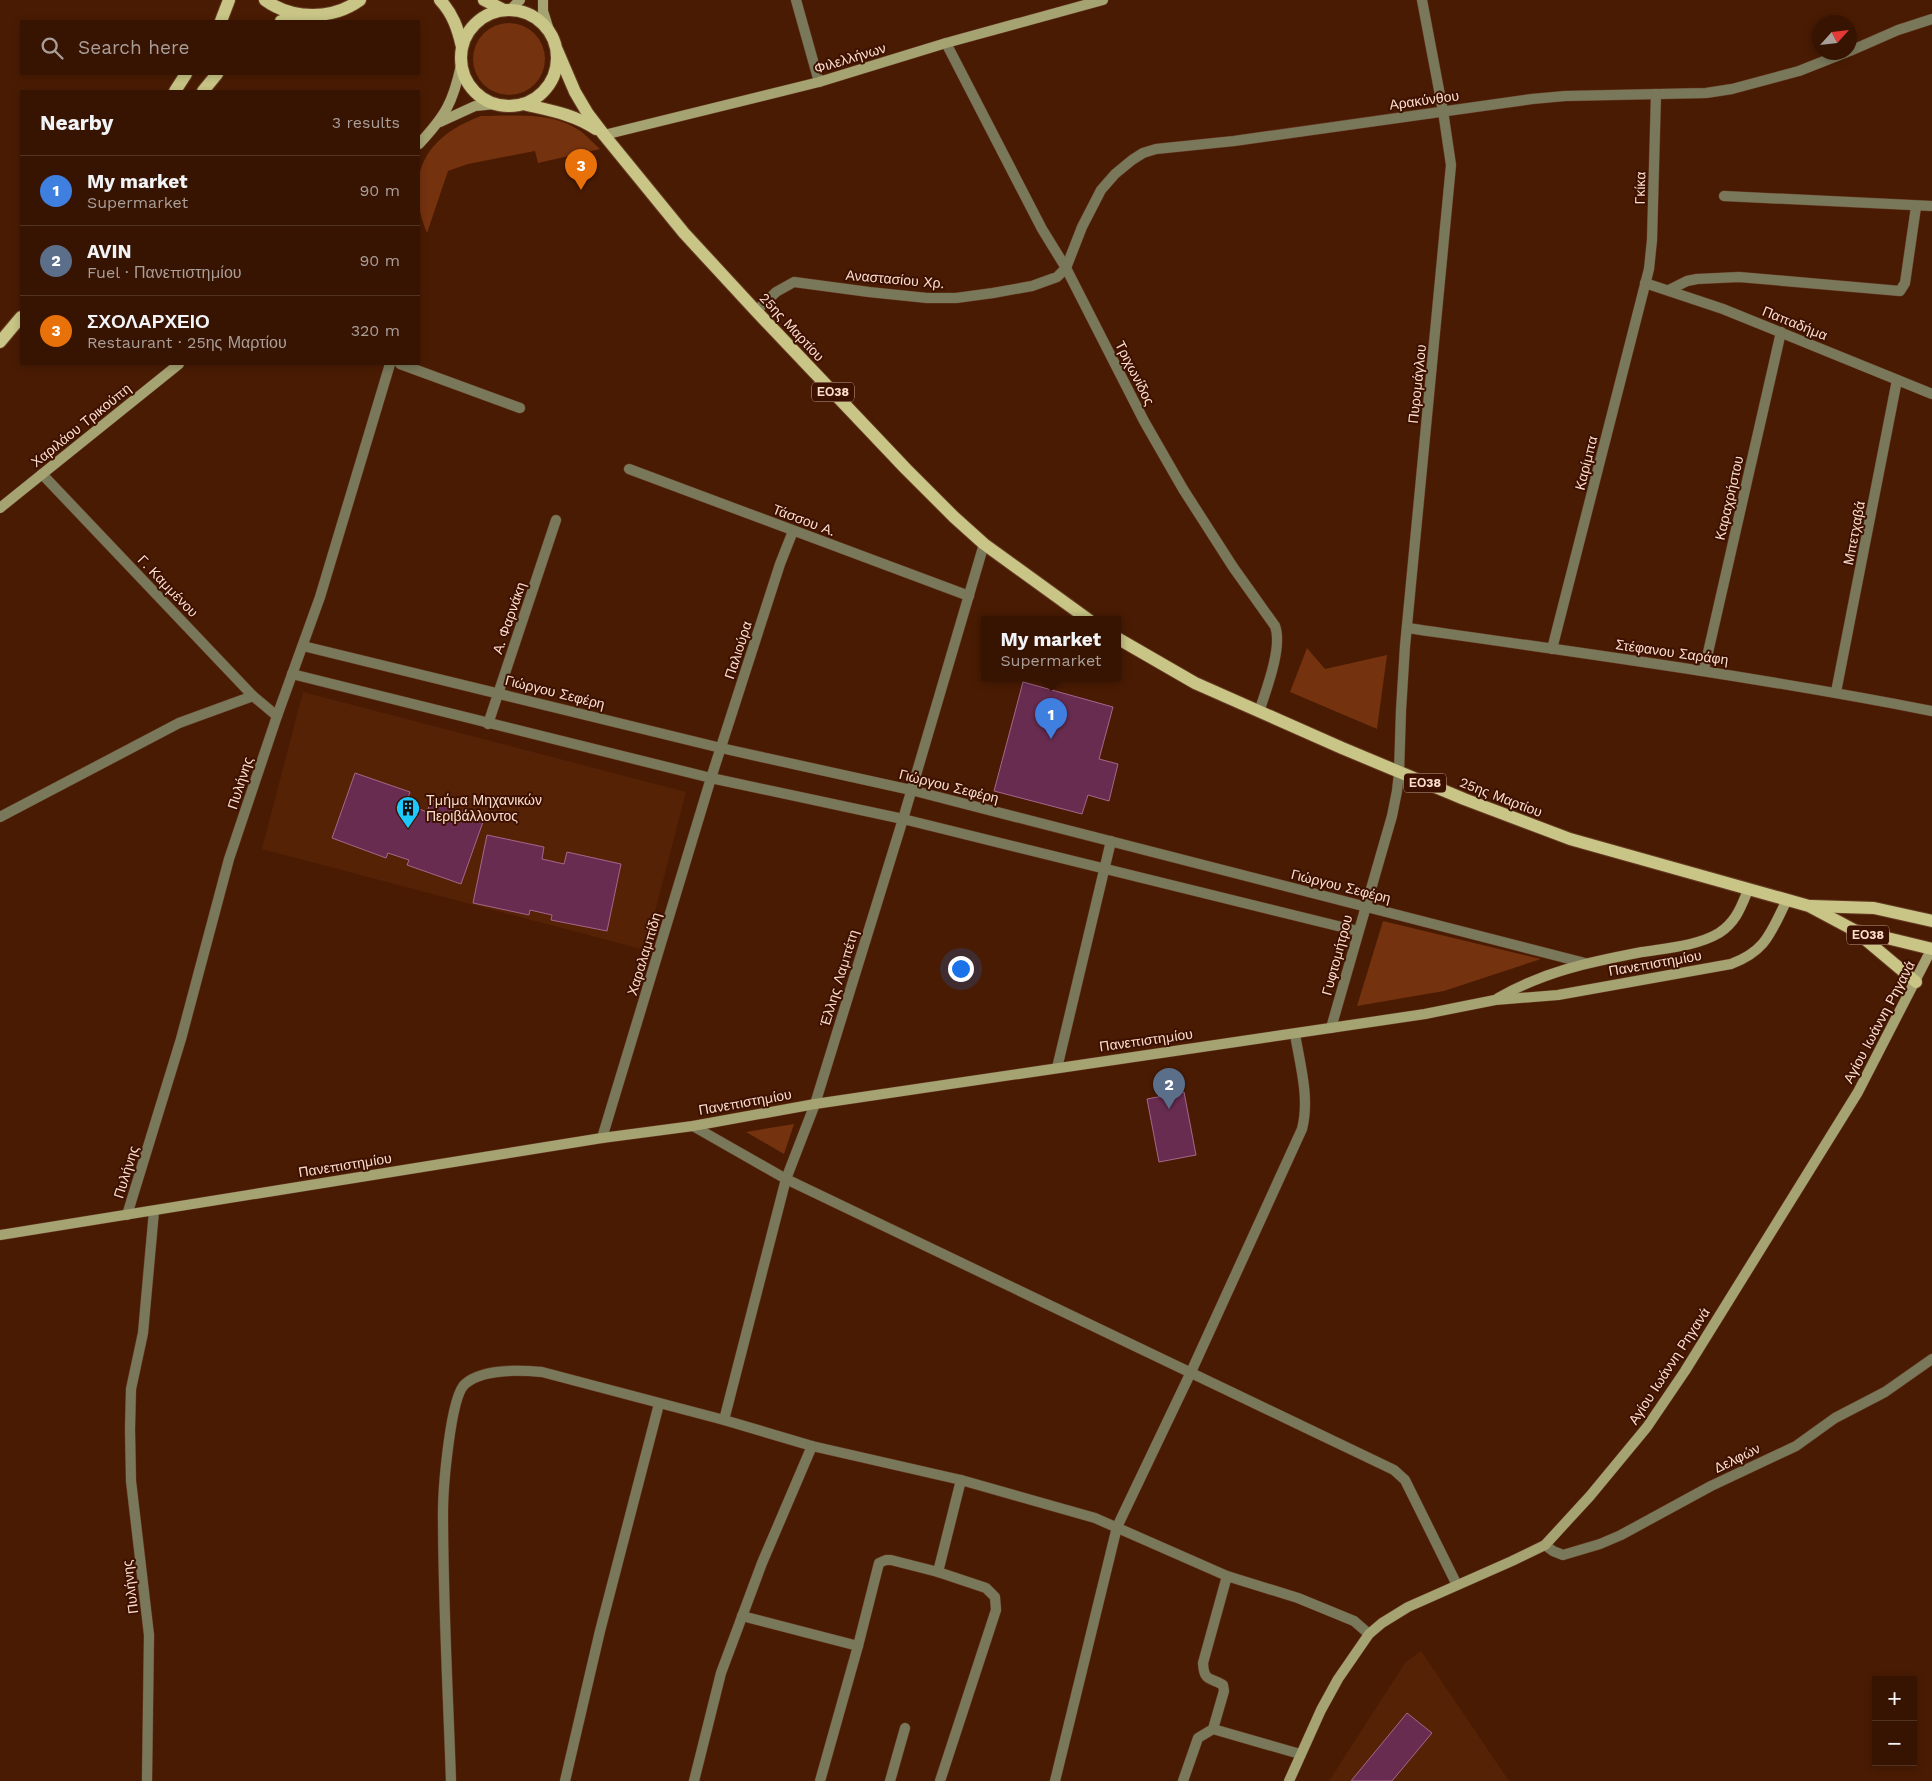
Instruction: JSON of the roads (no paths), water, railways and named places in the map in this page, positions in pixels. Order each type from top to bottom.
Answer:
[{"type":"main road","points":[[221,20],[229,0]]},
{"type":"main road","points":[[265,0],[282,9],[308,16]]},
{"type":"main road","points":[[286,20],[332,13],[360,0]]},
{"type":"main road","points":[[440,0],[455,22],[462,47],[461,65],[465,78],[483,98],[496,104]]},
{"type":"main road","name":"ΕΟ38","points":[[488,1],[511,6],[532,15],[548,30],[557,50],[557,64],[554,77],[546,89],[536,98],[514,106],[496,104]]},
{"type":"main road","points":[[462,47],[473,26],[492,12],[511,6]]},
{"type":"main road","name":"25ης Μαρτίου","points":[[557,50],[575,92],[604,135],[684,233],[756,311],[906,469],[984,544],[1083,616]]},
{"type":"main road","points":[[175,90],[185,75]]},
{"type":"main road","points":[[204,90],[216,75]]},
{"type":"main road","name":"25ης Μαρτίου","points":[[523,104],[562,113],[586,122],[604,135]]},
{"type":"main road","points":[[0,342],[20,318]]},
{"type":"main road","name":"25ης Μαρτίου","points":[[1121,640],[1196,683],[1399,773],[1570,839],[1809,906]]},
{"type":"main road","name":"ΕΟ38","points":[[1809,906],[1866,907],[1932,921]]},
{"type":"main road","name":"ΕΟ38","points":[[1809,906],[1854,930],[1932,949]]},
{"type":"main road","points":[[1854,930],[1916,982]]},
{"type":"street","points":[[542,0],[548,30]]},
{"type":"street","points":[[796,0],[820,82]]},
{"type":"street","name":"Φιλελλήνων","points":[[604,135],[820,82],[946,43],[1103,0]]},
{"type":"street","name":"Πυρομάγλου","points":[[1399,773],[1407,628],[1451,165],[1422,0]]},
{"type":"street","name":"Αρακύνθου","points":[[1857,48],[1898,30],[1932,19]]},
{"type":"street","name":"Τριχωνίδος","points":[[946,43],[1042,229],[1066,268],[1144,421],[1183,489],[1278,632],[1277,644],[1259,712]]},
{"type":"street","name":"Αρακύνθου","points":[[1066,268],[1082,227],[1101,190],[1115,174],[1143,153],[1168,146],[1234,141],[1548,98],[1706,93],[1799,70],[1826,60]]},
{"type":"street","points":[[420,143],[439,122],[453,98],[461,65]]},
{"type":"street","name":"Γκίκα","points":[[1645,283],[1649,269],[1652,240],[1656,94]]},
{"type":"street","points":[[439,122],[475,106],[496,104]]},
{"type":"street","points":[[1724,196],[1932,206]]},
{"type":"street","points":[[1669,290],[1687,281],[1697,279],[1739,277],[1900,291],[1905,283],[1916,206]]},
{"type":"street","name":"Αναστασίου Χρ.","points":[[756,311],[776,292],[794,282],[927,298],[956,298],[1032,286],[1057,277],[1066,268]]},
{"type":"street","name":"Παπαδήμα","points":[[1645,283],[1716,306],[1932,394]]},
{"type":"street","name":"Καρίμπα","points":[[1552,649],[1645,283]]},
{"type":"street","name":"Καραχρήστου","points":[[1704,670],[1782,332]]},
{"type":"street","name":"Χαριλάου Τρικούπη","points":[[0,508],[179,365]]},
{"type":"street","name":"Πυλήνης","points":[[127,1215],[181,1039],[229,860],[322,588],[390,365]]},
{"type":"street","points":[[403,365],[520,408]]},
{"type":"street","name":"Μπετχαβά","points":[[1836,692],[1897,380]]},
{"type":"street","name":"Τάσσου Α.","points":[[630,469],[969,596]]},
{"type":"street","name":"Γ. Καμμένου","points":[[42,474],[253,696],[277,716]]},
{"type":"street","name":"Α. Φαρνάκη","points":[[488,724],[556,520]]},
{"type":"street","name":"Παλιούρα","points":[[712,778],[780,564],[794,530]]},
{"type":"street","name":"Έλλης Λαμπέτη","points":[[724,1420],[786,1178],[815,1104],[903,819],[984,544]]},
{"type":"street","name":"Στέφανου Σαράφη","points":[[1407,628],[1704,670],[1836,692],[1932,711]]},
{"type":"street","name":"Γιώργου Σεφέρη","points":[[303,646],[498,692],[721,748],[911,790],[1585,963]]},
{"type":"street","points":[[292,674],[488,724],[712,778],[903,819],[1358,931]]},
{"type":"street","points":[[0,817],[179,723],[253,696]]},
{"type":"street","name":"Γυφτομήτρου","points":[[1331,1028],[1392,816],[1399,773]]},
{"type":"street","name":"Χαραλαμπίδη","points":[[602,1138],[712,778]]},
{"type":"street","points":[[1057,1068],[1112,841]]},
{"type":"street","name":"Πανεπιστημίου","points":[[1495,1000],[1519,986],[1585,963],[1705,939],[1729,925],[1737,916],[1748,890]]},
{"type":"street","name":"Πανεπιστημίου","points":[[0,1235],[154,1212],[602,1138],[694,1126],[815,1104],[1295,1034],[1425,1014],[1495,1000],[1558,995],[1732,964],[1753,955],[1761,947],[1787,900]]},
{"type":"street","name":"Αγίου Ιωάννη Ρηγανά","points":[[1289,1781],[1320,1710],[1338,1679],[1369,1634],[1382,1622],[1408,1608],[1545,1544],[1570,1519],[1666,1401],[1848,1108],[1932,949]]},
{"type":"street","points":[[1055,1781],[1118,1527],[1302,1129],[1306,1103],[1295,1034]]},
{"type":"street","points":[[694,1126],[786,1178],[1394,1470],[1405,1480],[1457,1585]]},
{"type":"street","name":"Πυλήνης","points":[[147,1781],[149,1636],[131,1481],[129,1437],[131,1389],[143,1333],[154,1212]]},
{"type":"street","name":"Δελφών","points":[[1545,1544],[1553,1551],[1563,1555],[1600,1544],[1621,1535],[1718,1482],[1796,1446],[1835,1418],[1885,1392],[1932,1359]]},
{"type":"street","points":[[451,1781],[443,1511],[452,1421],[461,1389],[465,1384],[478,1376],[497,1372],[523,1370],[550,1374],[724,1420],[812,1446],[961,1480],[1095,1518],[1227,1576],[1314,1604],[1354,1621],[1369,1634]]},
{"type":"street","points":[[565,1781],[600,1631],[659,1404]]},
{"type":"street","points":[[694,1781],[721,1673],[762,1563],[812,1446]]},
{"type":"street","points":[[938,1572],[961,1480]]},
{"type":"street","points":[[820,1781],[879,1564],[886,1560],[891,1560],[938,1572],[986,1588],[992,1592],[997,1604],[940,1781]]},
{"type":"street","points":[[1183,1781],[1198,1738],[1213,1729],[1224,1688],[1220,1683],[1208,1679],[1204,1672],[1203,1663],[1227,1576]]},
{"type":"street","points":[[742,1616],[858,1646]]},
{"type":"street","points":[[890,1781],[905,1728]]},
{"type":"street","points":[[1213,1729],[1300,1754]]},
{"type":"place","name":"ΣΧΟΛΑΡΧΕΙΟ","points":[[581,190]]},
{"type":"place","name":"My market","points":[[1051,739]]},
{"type":"place","name":"Τμήμα Μηχανικών Περιβάλλοντος","points":[[408,829]]},
{"type":"place","name":"AVIN","points":[[1169,1109]]}]
